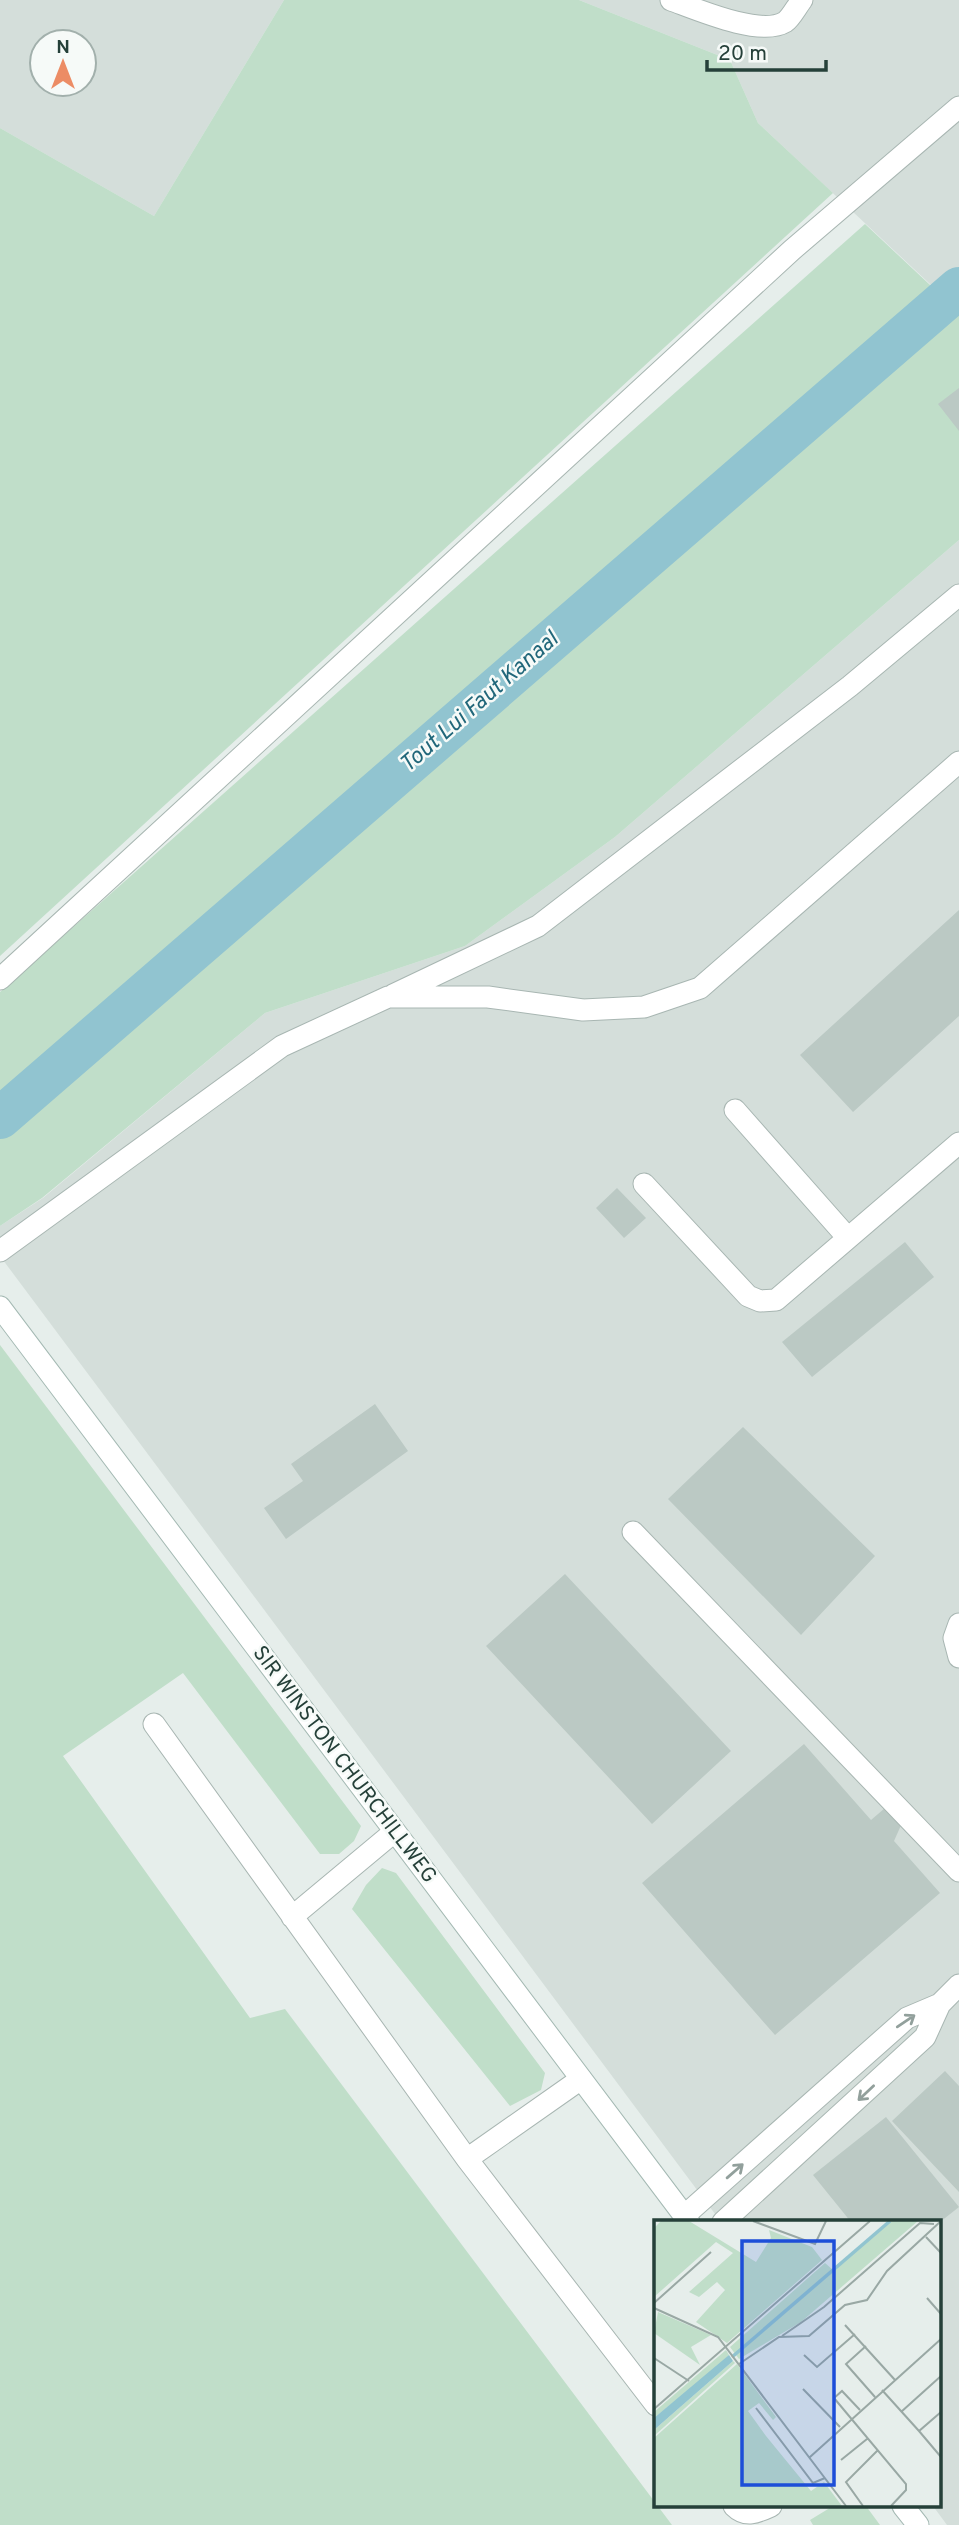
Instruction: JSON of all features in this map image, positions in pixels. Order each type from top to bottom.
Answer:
[{"type":"street","points":[[671,0],[738,22],[764,27],[786,22],[802,0]]},
{"type":"street","points":[[0,979],[792,250],[959,107]]},
{"type":"street","points":[[0,1251],[282,1046],[538,926],[850,685],[959,594]]},
{"type":"street","points":[[388,998],[488,998],[583,1010],[644,1007],[700,988],[959,762]]},
{"type":"street","points":[[735,1110],[848,1238]]},
{"type":"street","points":[[644,1184],[748,1296],[760,1301],[776,1300],[959,1143]]},
{"type":"street","name":"SIR WINSTON CHURCHILLWEG","points":[[0,1307],[686,2219]]},
{"type":"street","points":[[632,1532],[959,1871]]},
{"type":"street","points":[[959,1624],[954,1639],[959,1657]]},
{"type":"street","points":[[154,1724],[467,2159],[654,2402]]},
{"type":"street","points":[[292,1917],[394,1832]]},
{"type":"street","points":[[725,2220],[925,2037],[940,2004],[959,1985]]},
{"type":"street","points":[[686,2219],[907,2018],[940,2004]]},
{"type":"street","points":[[467,2159],[581,2079]]},
{"type":"street","points":[[737,2508],[746,2513],[756,2513],[767,2508]]},
{"type":"street","points":[[905,2508],[918,2525]]},
{"type":"shaded area","points":[[0,0],[284,0],[154,216],[0,128]]},
{"type":"shaded area","points":[[579,0],[959,0],[959,288],[946,299],[758,123],[730,60]]},
{"type":"shaded area","points":[[959,540],[959,2525],[947,2525],[934,2508],[942,2508],[942,2220],[720,2220],[0,1256],[0,1226],[43,1198],[265,1013],[465,946],[615,837]]},
{"type":"green space","points":[[284,0],[579,0],[730,60],[758,123],[833,193],[0,956],[0,128],[154,216]]},
{"type":"green space","points":[[865,224],[945,299],[959,288],[959,540],[615,837],[465,946],[265,1013],[42,1198],[0,1226],[0,992]]},
{"type":"green space","points":[[0,1345],[361,1826],[354,1841],[339,1854],[320,1854],[183,1673],[63,1756],[250,2018],[285,2009],[654,2501],[654,2508],[659,2508],[672,2525],[0,2525]]},
{"type":"green space","points":[[382,1868],[396,1873],[545,2073],[541,2090],[510,2106],[352,1909],[366,1885]]},
{"type":"green space","points":[[830,2508],[867,2508],[880,2525],[813,2525],[810,2520]]},
{"type":"building","points":[[959,388],[959,431],[938,404]]},
{"type":"building","points":[[959,910],[959,1016],[853,1112],[800,1055]]},
{"type":"building","points":[[617,1188],[646,1218],[624,1238],[596,1208]]},
{"type":"building","points":[[905,1242],[934,1277],[812,1377],[782,1342]]},
{"type":"building","points":[[375,1404],[408,1451],[286,1539],[264,1508],[303,1481],[291,1464]]},
{"type":"building","points":[[743,1427],[875,1556],[801,1635],[668,1499]]},
{"type":"building","points":[[565,1574],[731,1751],[652,1824],[486,1646]]},
{"type":"building","points":[[804,1744],[871,1820],[892,1802],[902,1823],[894,1841],[940,1893],[775,2035],[642,1883]]},
{"type":"building","points":[[945,2071],[959,2086],[959,2192],[892,2121]]},
{"type":"building","points":[[886,2117],[959,2207],[942,2220],[849,2220],[813,2175]]},
{"type":"waterway","name":"Tout Lui Faut Kanaal","points":[[0,1118],[959,288]]}]
